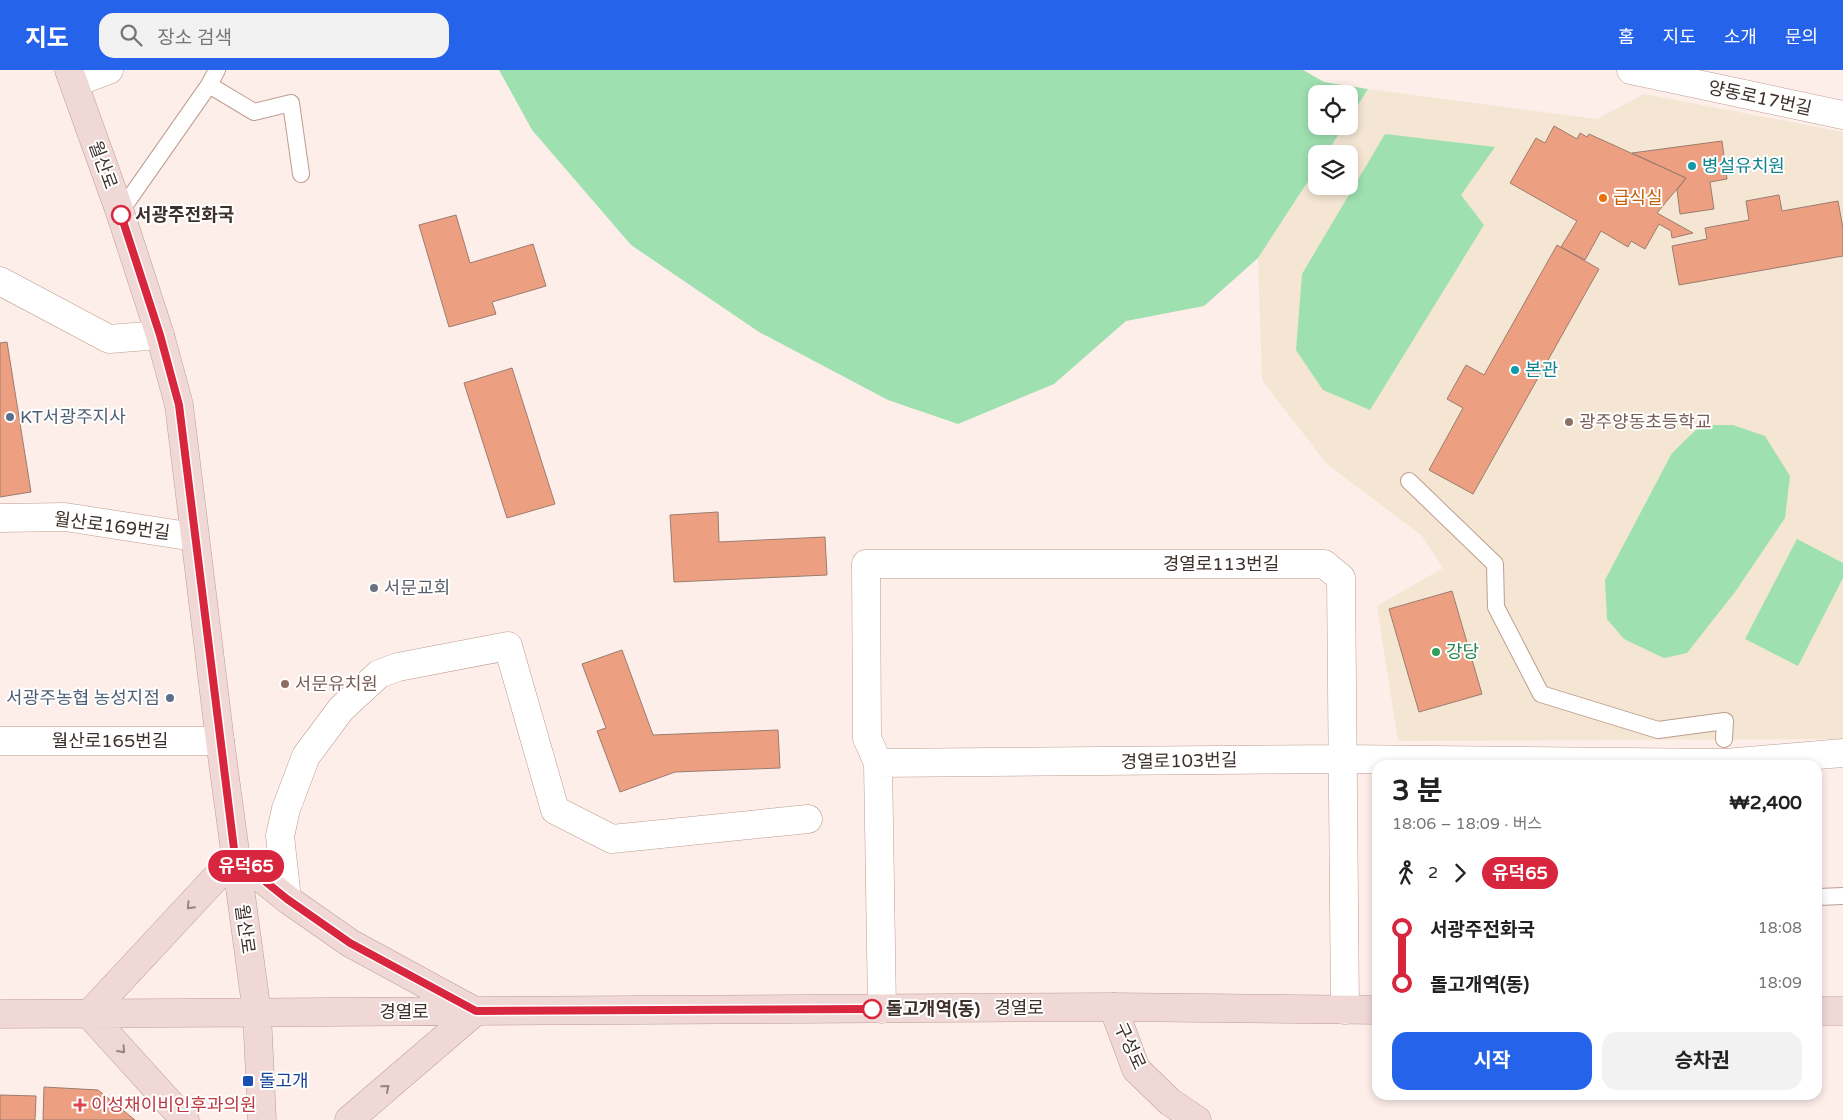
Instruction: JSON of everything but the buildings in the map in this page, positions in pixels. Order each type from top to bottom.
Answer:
[{"type":"street","points":[[71,76],[109,70]]},
{"type":"street","name":"양동로17번길","points":[[1643,71],[1843,115]]},
{"type":"street","name":"월산로","points":[[71,76],[120,212],[160,335],[179,405],[220,741],[257,1013],[262,1120]]},
{"type":"street","points":[[0,281],[109,339],[160,335]]},
{"type":"street","name":"월산로169번길","points":[[0,518],[65,517],[194,536]]},
{"type":"street","name":"경열로113번길","points":[[878,764],[867,738],[866,564],[1324,564],[1341,578],[1345,1010]]},
{"type":"street","points":[[287,899],[280,836],[286,809],[306,756],[341,709],[379,674],[398,667],[508,646],[555,810],[612,838],[808,819]]},
{"type":"street","name":"월산로165번길","points":[[0,742],[220,741]]},
{"type":"street","name":"경열로103번길","points":[[878,764],[1725,756],[1843,753]]},
{"type":"street","points":[[878,764],[882,1009]]},
{"type":"street","points":[[185,1120],[89,1014],[235,857],[287,899],[350,943],[476,1011],[349,1120]]},
{"type":"street","name":"경열로","points":[[0,1014],[1113,1008],[1372,1010]]},
{"type":"street","name":"구성로","points":[[1113,1008],[1136,1069],[1170,1102],[1197,1120]]},
{"type":"street","points":[[1822,1011],[1843,1011]]},
{"type":"lane","points":[[120,212],[209,85],[217,70]]},
{"type":"lane","points":[[209,85],[254,112],[291,103],[301,174]]},
{"type":"lane","points":[[1409,481],[1494,564],[1496,607],[1541,694],[1658,730],[1725,722],[1725,756]]},
{"type":"lane","points":[[1822,896],[1843,896]]},
{"type":"shaded area","name":"광주양동초등학교","points":[[1368,89],[1597,119],[1644,94],[1843,132],[1843,739],[1398,741],[1377,606],[1443,568],[1422,536],[1326,463],[1262,380],[1258,258],[1308,181],[1308,195],[1358,195],[1358,145],[1332,145],[1338,135],[1358,135],[1358,105]]},
{"type":"green space","points":[[499,70],[1303,70],[1324,82],[1343,85],[1308,85],[1308,135],[1338,135],[1332,145],[1308,145],[1308,181],[1258,258],[1204,306],[1126,321],[1054,384],[958,424],[888,400],[759,332],[631,245],[532,130]]},
{"type":"green space","points":[[1358,87],[1368,89],[1358,105]]},
{"type":"green space","points":[[1385,134],[1495,147],[1461,195],[1484,225],[1370,410],[1323,390],[1296,350],[1302,274],[1349,195],[1358,195],[1358,180]]},
{"type":"green space","points":[[1701,425],[1733,425],[1765,436],[1790,476],[1785,518],[1735,592],[1687,653],[1664,658],[1624,639],[1607,619],[1605,580],[1672,453]]},
{"type":"green space","points":[[1797,539],[1843,563],[1843,578],[1798,666],[1745,639]]},
{"type":"bus line","name":"유덕65","points":[[121,215],[160,335],[179,405],[235,857],[287,899],[350,943],[476,1011],[872,1009]]},
{"type":"place","name":"병설유치원","points":[[1692,166]]},
{"type":"place","name":"급식실","points":[[1603,198]]},
{"type":"place","name":"서광주전화국","points":[[121,215]]},
{"type":"place","name":"본관","points":[[1515,370]]},
{"type":"place","name":"KT서광주지사","points":[[10,417]]},
{"type":"place","name":"광주양동초등학교","points":[[1569,422]]},
{"type":"place","name":"서문교회","points":[[374,588]]},
{"type":"place","name":"강당","points":[[1436,652]]},
{"type":"place","name":"서문유치원","points":[[285,684]]},
{"type":"place","name":"서광주농협 농성지점","points":[[170,698]]},
{"type":"place","name":"돌고개역(동)","points":[[872,1009]]},
{"type":"place","name":"돌고개","points":[[248,1081]]},
{"type":"place","name":"이성채이비인후과의원","points":[[80,1105]]}]
